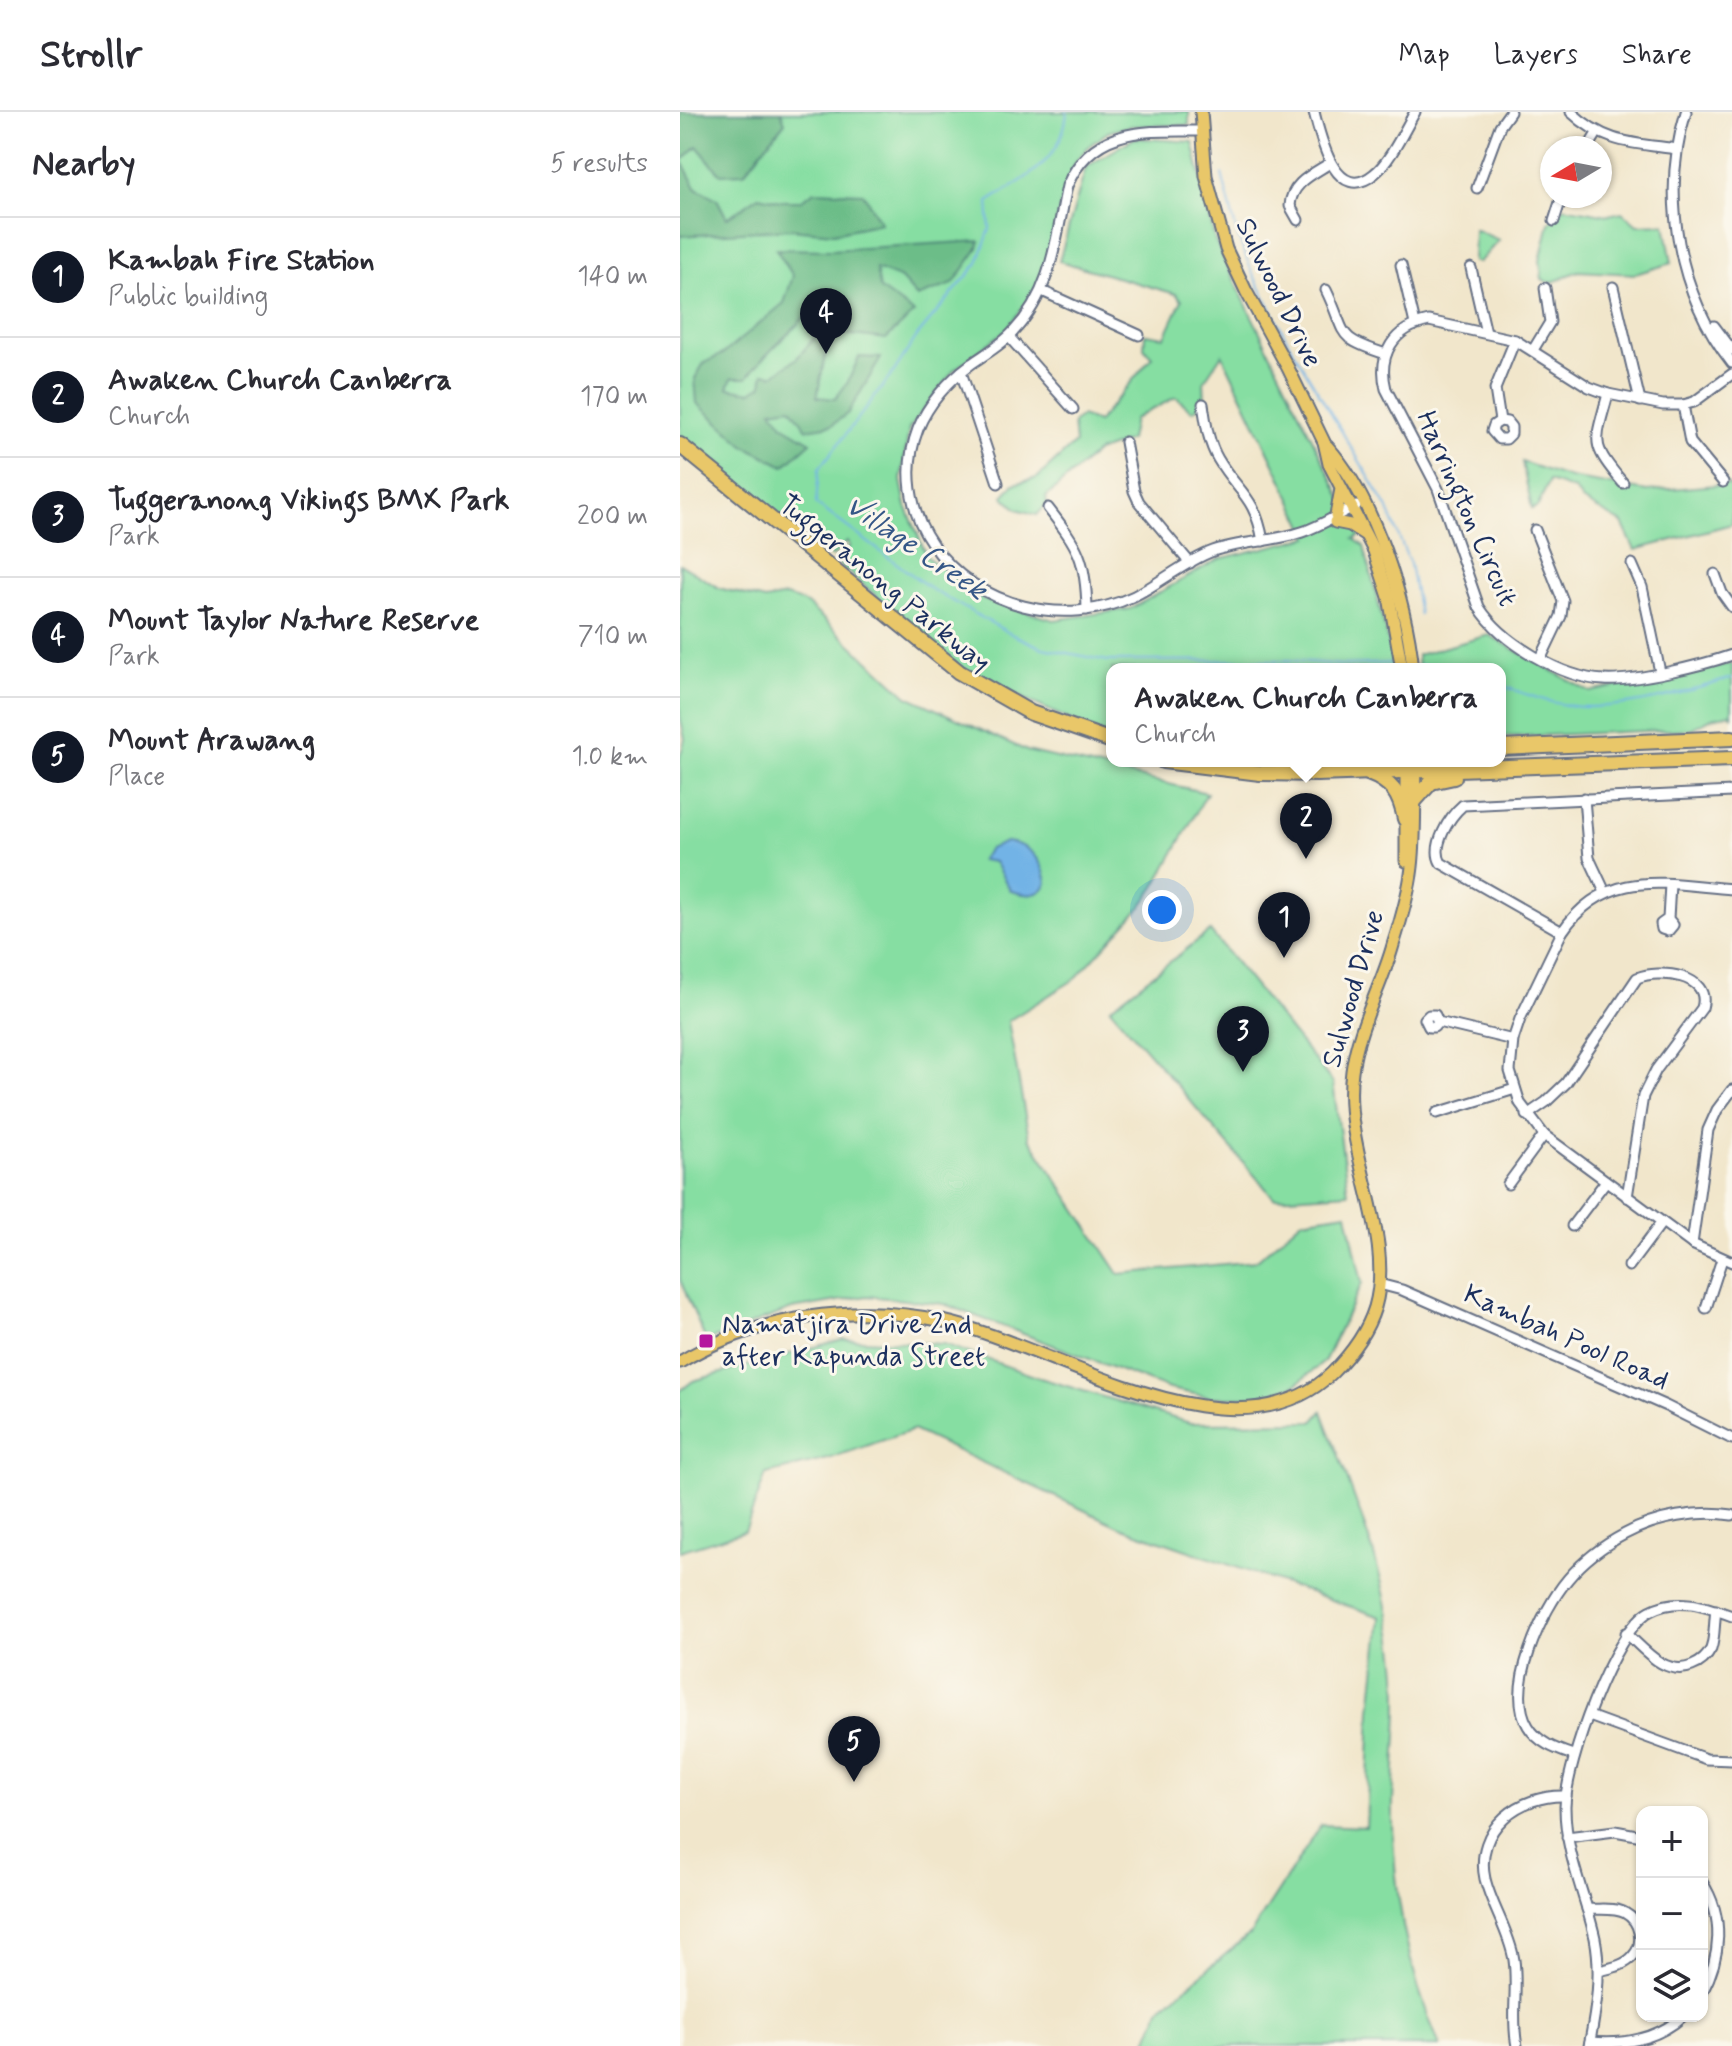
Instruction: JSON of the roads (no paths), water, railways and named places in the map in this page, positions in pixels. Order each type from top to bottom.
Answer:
[{"type":"highway","name":"Tuggeranong Parkway","points":[[680,445],[959,672],[1031,713],[1106,739]]},
{"type":"highway","name":"Tuggeranong Parkway","points":[[680,455],[921,652],[971,689],[1040,726],[1106,747]]},
{"type":"highway","points":[[1506,748],[1732,738]]},
{"type":"highway","points":[[1452,767],[1732,759]]},
{"type":"highway","points":[[1212,767],[1260,773],[1317,774],[1403,767]]},
{"type":"highway","points":[[1415,800],[1423,789],[1438,779],[1493,768]]},
{"type":"highway","points":[[1366,772],[1394,789],[1401,799],[1405,819]]},
{"type":"main road","name":"Sulwood Drive","points":[[1201,112],[1212,206],[1236,271],[1324,442],[1329,464],[1359,509],[1398,588],[1412,663]]},
{"type":"main road","name":"Sulwood Drive","points":[[1324,442],[1342,464],[1359,509],[1389,597],[1401,663]]},
{"type":"main road","points":[[1341,486],[1342,496],[1336,519],[1368,537]]},
{"type":"main road","name":"Sulwood Drive","points":[[680,1362],[732,1336],[794,1319],[843,1314],[899,1314],[989,1333],[1158,1397],[1198,1406],[1235,1409],[1276,1404],[1326,1379],[1344,1361],[1369,1324],[1379,1284],[1379,1248],[1353,1130],[1350,1087],[1356,1046],[1393,947],[1411,871],[1415,800],[1410,767]]},
{"type":"main road","name":"Sulwood Drive","points":[[1405,898],[1405,819],[1410,767]]},
{"type":"street","points":[[1314,112],[1330,163],[1340,175],[1351,180],[1370,177],[1381,167],[1415,112]]},
{"type":"street","points":[[1477,188],[1500,126],[1510,112]]},
{"type":"street","points":[[1571,112],[1597,133],[1619,140],[1677,149]]},
{"type":"street","points":[[1686,112],[1677,149],[1674,200],[1678,238],[1688,276],[1710,332],[1732,363]]},
{"type":"street","points":[[1201,131],[1146,131],[1123,135],[1096,148],[1080,162],[1067,186],[1050,268],[1042,291],[1028,315],[1009,337],[961,372],[929,407],[917,431],[912,448],[910,481],[922,527],[944,559],[982,590],[1036,609],[1087,610],[1133,597],[1213,551],[1303,532],[1359,509]]},
{"type":"street","points":[[1298,220],[1290,206],[1294,191],[1330,163]]},
{"type":"street","points":[[1554,221],[1558,208]]},
{"type":"street","points":[[1401,265],[1415,324]]},
{"type":"street","points":[[1471,268],[1486,333]]},
{"type":"street","points":[[1613,287],[1640,401]]},
{"type":"street","points":[[1533,350],[1550,322],[1545,288]]},
{"type":"street","points":[[1326,290],[1347,338],[1386,354],[1396,336],[1415,324],[1439,321],[1515,340],[1589,387],[1640,401],[1683,405],[1704,397],[1732,374]]},
{"type":"street","points":[[1042,291],[1139,335]]},
{"type":"street","points":[[1702,311],[1732,350]]},
{"type":"street","points":[[1009,337],[1073,409]]},
{"type":"street","points":[[1500,421],[1495,389],[1515,340]]},
{"type":"street","name":"Harrington Circuit","points":[[1386,354],[1383,371],[1386,389],[1438,489],[1479,607],[1498,632],[1541,658],[1576,674],[1603,680],[1632,678],[1732,655]]},
{"type":"street","points":[[961,372],[998,483]]},
{"type":"street","points":[[1608,394],[1597,444],[1601,456],[1623,483]]},
{"type":"street","points":[[1203,404],[1213,450],[1250,500],[1257,514],[1263,541]]},
{"type":"street","points":[[1683,405],[1690,442],[1723,482]]},
{"type":"street","points":[[1125,442],[1139,502],[1190,563]]},
{"type":"street","points":[[1048,508],[1079,552],[1086,578],[1087,610]]},
{"type":"street","points":[[1535,530],[1563,601],[1561,616],[1541,658]]},
{"type":"street","points":[[1632,564],[1642,587],[1660,672]]},
{"type":"street","points":[[1715,574],[1722,593],[1732,607]]},
{"type":"street","points":[[1562,932],[1441,863],[1437,851],[1456,811],[1463,805],[1732,792]]},
{"type":"street","points":[[1584,798],[1589,858],[1605,892]]},
{"type":"street","points":[[1706,1308],[1727,1261],[1692,1244],[1544,1135],[1527,1115],[1515,1089],[1510,1065],[1513,1040],[1562,932],[1580,910],[1605,892],[1641,883],[1732,889]]},
{"type":"street","points":[[1668,919],[1670,884]]},
{"type":"street","points":[[1527,1115],[1566,1083],[1637,978],[1648,975],[1685,978],[1699,985],[1705,997],[1702,1008],[1656,1070],[1643,1096],[1627,1197]]},
{"type":"street","points":[[1438,1022],[1513,1040]]},
{"type":"street","points":[[1437,1113],[1515,1089]]},
{"type":"street","points":[[1692,1244],[1708,1130],[1717,1110],[1732,1090]]},
{"type":"street","points":[[1508,1184],[1544,1135]]},
{"type":"street","points":[[1572,1226],[1606,1181]]},
{"type":"street","points":[[1629,1266],[1662,1222]]},
{"type":"street","name":"Kambah Pool Road","points":[[1379,1284],[1402,1290],[1666,1406],[1732,1439]]},
{"type":"street","points":[[1573,1755],[1557,1750],[1536,1737],[1522,1712],[1526,1663],[1542,1617],[1573,1574],[1627,1533],[1682,1516],[1732,1515]]},
{"type":"street","points":[[1677,2022],[1649,2037],[1626,2043],[1590,2044],[1598,2002],[1599,1971],[1595,1939],[1567,1837],[1566,1796],[1573,1755],[1626,1633],[1648,1612],[1672,1604],[1697,1604],[1732,1616]]},
{"type":"street","points":[[1626,1633],[1660,1663],[1672,1668],[1685,1668],[1708,1654],[1716,1610]]},
{"type":"street","points":[[1589,1716],[1706,1759],[1732,1760]]},
{"type":"street","points":[[1517,2046],[1514,2034],[1517,1988],[1514,1965],[1506,1931],[1486,1881],[1485,1857],[1491,1833],[1521,1803],[1536,1798],[1566,1796]]},
{"type":"street","points":[[1567,1837],[1615,1831],[1636,1835]]},
{"type":"street","points":[[1708,1893],[1719,1933],[1715,1966],[1708,1981]]},
{"type":"street","points":[[1587,1909],[1624,1912],[1635,1923],[1640,1934],[1633,1957],[1620,1965],[1599,1971]]},
{"type":"water","points":[[1006,842],[1022,846],[1034,854],[1047,883],[1040,892],[1026,894],[1011,891],[994,862],[981,860],[989,849]]},
{"type":"waterway","name":"Village Creek","points":[[1067,112],[1064,129],[1050,156],[1028,176],[988,202],[990,229],[978,263],[917,336],[893,373],[819,469],[816,504],[934,591],[1043,648],[1108,661],[1289,660],[1321,663]]},
{"type":"waterway","points":[[1222,174],[1237,234],[1252,272],[1290,345],[1387,507],[1410,564],[1419,614]]},
{"type":"waterway","name":"Village Creek","points":[[1506,687],[1556,703],[1591,707],[1645,701],[1732,678]]},
{"type":"place","name":"Mount Taylor Nature Reserve","points":[[826,354]]},
{"type":"place","name":"Awaken Church Canberra","points":[[1306,859]]},
{"type":"place","name":"Kambah Fire Station","points":[[1284,958]]},
{"type":"place","name":"Tuggeranong Vikings BMX Park","points":[[1243,1072]]},
{"type":"place","name":"Namatjira Drive 2nd after Kapunda Street","points":[[706,1341]]},
{"type":"place","name":"Mount Arawang","points":[[854,1782]]}]
